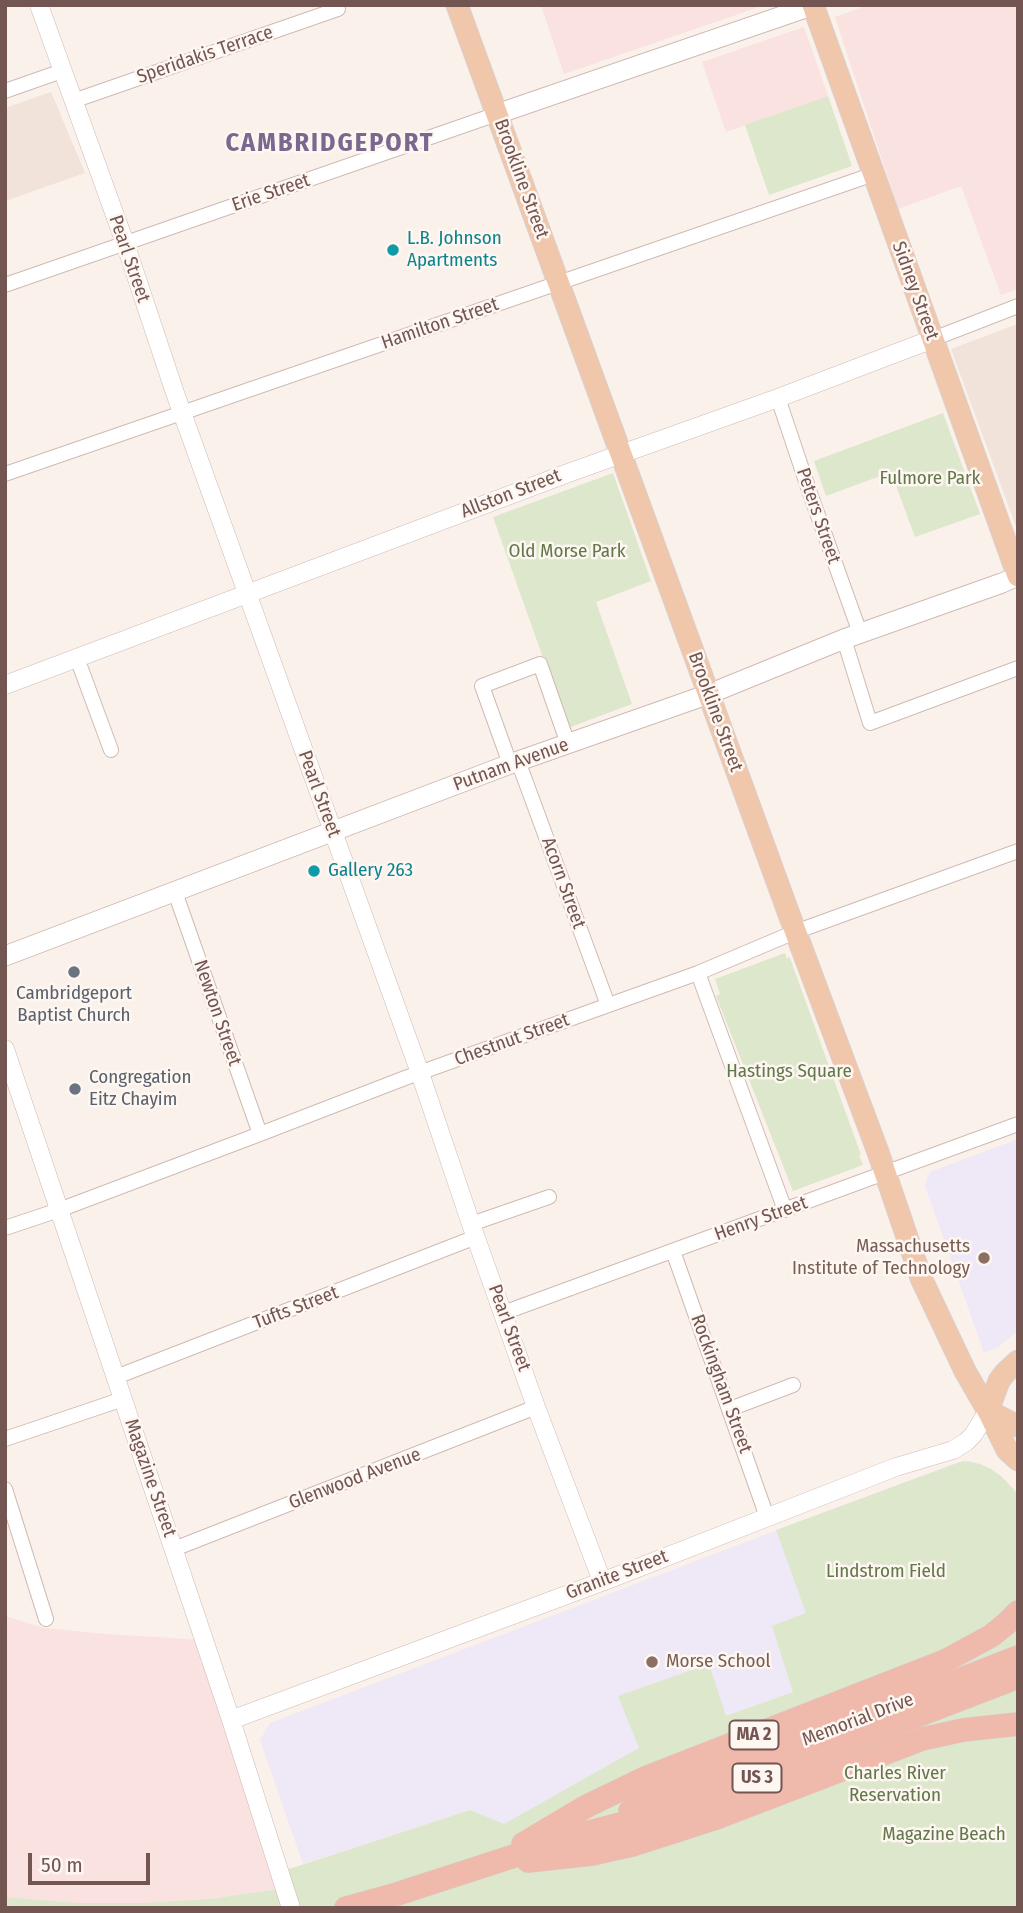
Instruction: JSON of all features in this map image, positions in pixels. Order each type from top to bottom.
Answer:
[{"type":"highway","name":"MA 2","points":[[490,1864],[587,1805],[645,1778],[945,1661],[991,1636],[1018,1612]]},
{"type":"highway","name":"Memorial Drive","points":[[925,1703],[1018,1657]]},
{"type":"highway","name":"Memorial Drive","points":[[346,1908],[582,1833],[661,1796],[925,1703],[1018,1676]]},
{"type":"highway","points":[[490,1864],[573,1856],[632,1845],[716,1818],[922,1739],[963,1730],[1018,1724]]},
{"type":"main road","name":"Brookline Street","points":[[457,5],[929,1297],[1007,1450],[1018,1460]]},
{"type":"main road","name":"Erie Street","points":[[497,114],[813,5]]},
{"type":"main road","name":"Sidney Street","points":[[813,5],[1018,576]]},
{"type":"main road","name":"Putnam Avenue","points":[[5,956],[514,763],[709,694],[852,636],[1018,576]]},
{"type":"main road","points":[[1018,1361],[999,1381],[988,1411],[1018,1426]]},
{"type":"street","name":"Pearl Street","points":[[39,5],[125,243],[182,413],[420,1073],[536,1407],[602,1581]]},
{"type":"street","name":"Speridakis Terrace","points":[[73,101],[338,9]]},
{"type":"street","points":[[5,91],[62,71]]},
{"type":"street","name":"Erie Street","points":[[5,285],[497,114]]},
{"type":"street","name":"Hamilton Street","points":[[5,474],[874,174]]},
{"type":"street","name":"Allston Street","points":[[5,685],[1018,306]]},
{"type":"street","name":"Peters Street","points":[[778,398],[811,496],[852,636],[870,723],[1018,668]]},
{"type":"street","points":[[77,658],[111,750]]},
{"type":"street","name":"Acorn Street","points":[[568,744],[540,664],[482,686],[608,1005]]},
{"type":"street","name":"Chestnut Street","points":[[5,1228],[420,1073],[698,973],[795,932],[1018,851]]},
{"type":"street","name":"Newton Street","points":[[175,892],[260,1135]]},
{"type":"street","points":[[698,973],[785,1210]]},
{"type":"street","name":"Magazine Street","points":[[5,1049],[231,1720],[291,1908]]},
{"type":"street","name":"Henry Street","points":[[503,1313],[1018,1124]]},
{"type":"street","name":"Tufts Street","points":[[116,1377],[474,1231],[549,1197]]},
{"type":"street","name":"Rockingham Street","points":[[673,1251],[767,1517]]},
{"type":"street","points":[[730,1409],[793,1385]]},
{"type":"street","points":[[5,1439],[123,1399]]},
{"type":"street","name":"Glenwood Avenue","points":[[174,1549],[536,1407]]},
{"type":"street","name":"Granite Street","points":[[231,1720],[897,1467],[953,1450],[969,1440],[988,1411]]},
{"type":"street","points":[[5,1489],[46,1619]]},
{"type":"shaded area","points":[[541,5],[765,5],[564,74]]},
{"type":"shaded area","points":[[868,5],[1018,5],[1018,289],[1001,295],[961,186],[898,209],[835,17]]},
{"type":"shaded area","points":[[804,27],[828,96],[726,132],[702,62]]},
{"type":"shaded area","points":[[51,92],[85,173],[5,201],[5,108]]},
{"type":"shaded area","points":[[1018,324],[1018,532],[951,349]]},
{"type":"shaded area","name":"Massachusetts Institute of Technology","points":[[1018,1139],[1018,1331],[997,1348],[984,1353],[925,1186],[930,1172]]},
{"type":"shaded area","name":"Morse School","points":[[970,1461],[1002,1477],[1018,1494],[793,1692],[640,1748],[504,1825],[470,1810],[303,1864],[260,1740],[270,1723],[956,1463]]},
{"type":"shaded area","points":[[5,1616],[44,1628],[204,1640],[285,1888],[208,1899],[143,1903],[79,1903],[5,1897]]},
{"type":"green space","points":[[828,96],[852,166],[769,195],[745,125]]},
{"type":"green space","name":"Fulmore Park","points":[[943,413],[980,514],[915,537],[891,472],[826,496],[814,461]]},
{"type":"green space","name":"Old Morse Park","points":[[613,473],[651,581],[596,602],[632,704],[568,728],[493,517]]},
{"type":"green space","name":"Hastings Square","points":[[785,953],[787,959],[790,958],[863,1165],[793,1191],[716,996],[720,994],[715,979]]},
{"type":"green space","name":"Charles River Reservation","points":[[963,1461],[991,1469],[1018,1494],[1018,1908],[5,1908],[5,1897],[79,1903],[143,1903],[208,1899],[285,1888],[280,1872],[470,1810],[504,1824],[639,1748],[618,1696],[709,1664],[726,1716],[793,1692],[772,1626],[806,1613],[776,1530]]},
{"type":"place","name":"L.B. Johnson Apartments","points":[[393,250]]},
{"type":"place","name":"Gallery 263","points":[[314,871]]},
{"type":"place","name":"Cambridgeport Baptist Church","points":[[74,972]]},
{"type":"place","name":"Congregation Eitz Chayim","points":[[75,1089]]},
{"type":"place","name":"Massachusetts Institute of Technology","points":[[984,1258]]},
{"type":"place","name":"Morse School","points":[[652,1662]]},
{"type":"district","name":"CAMBRIDGEPORT","points":[[330,144]]},
{"type":"park label","name":"Lindstrom Field","points":[[886,1572]]},
{"type":"park label","name":"Magazine Beach","points":[[944,1835]]}]
